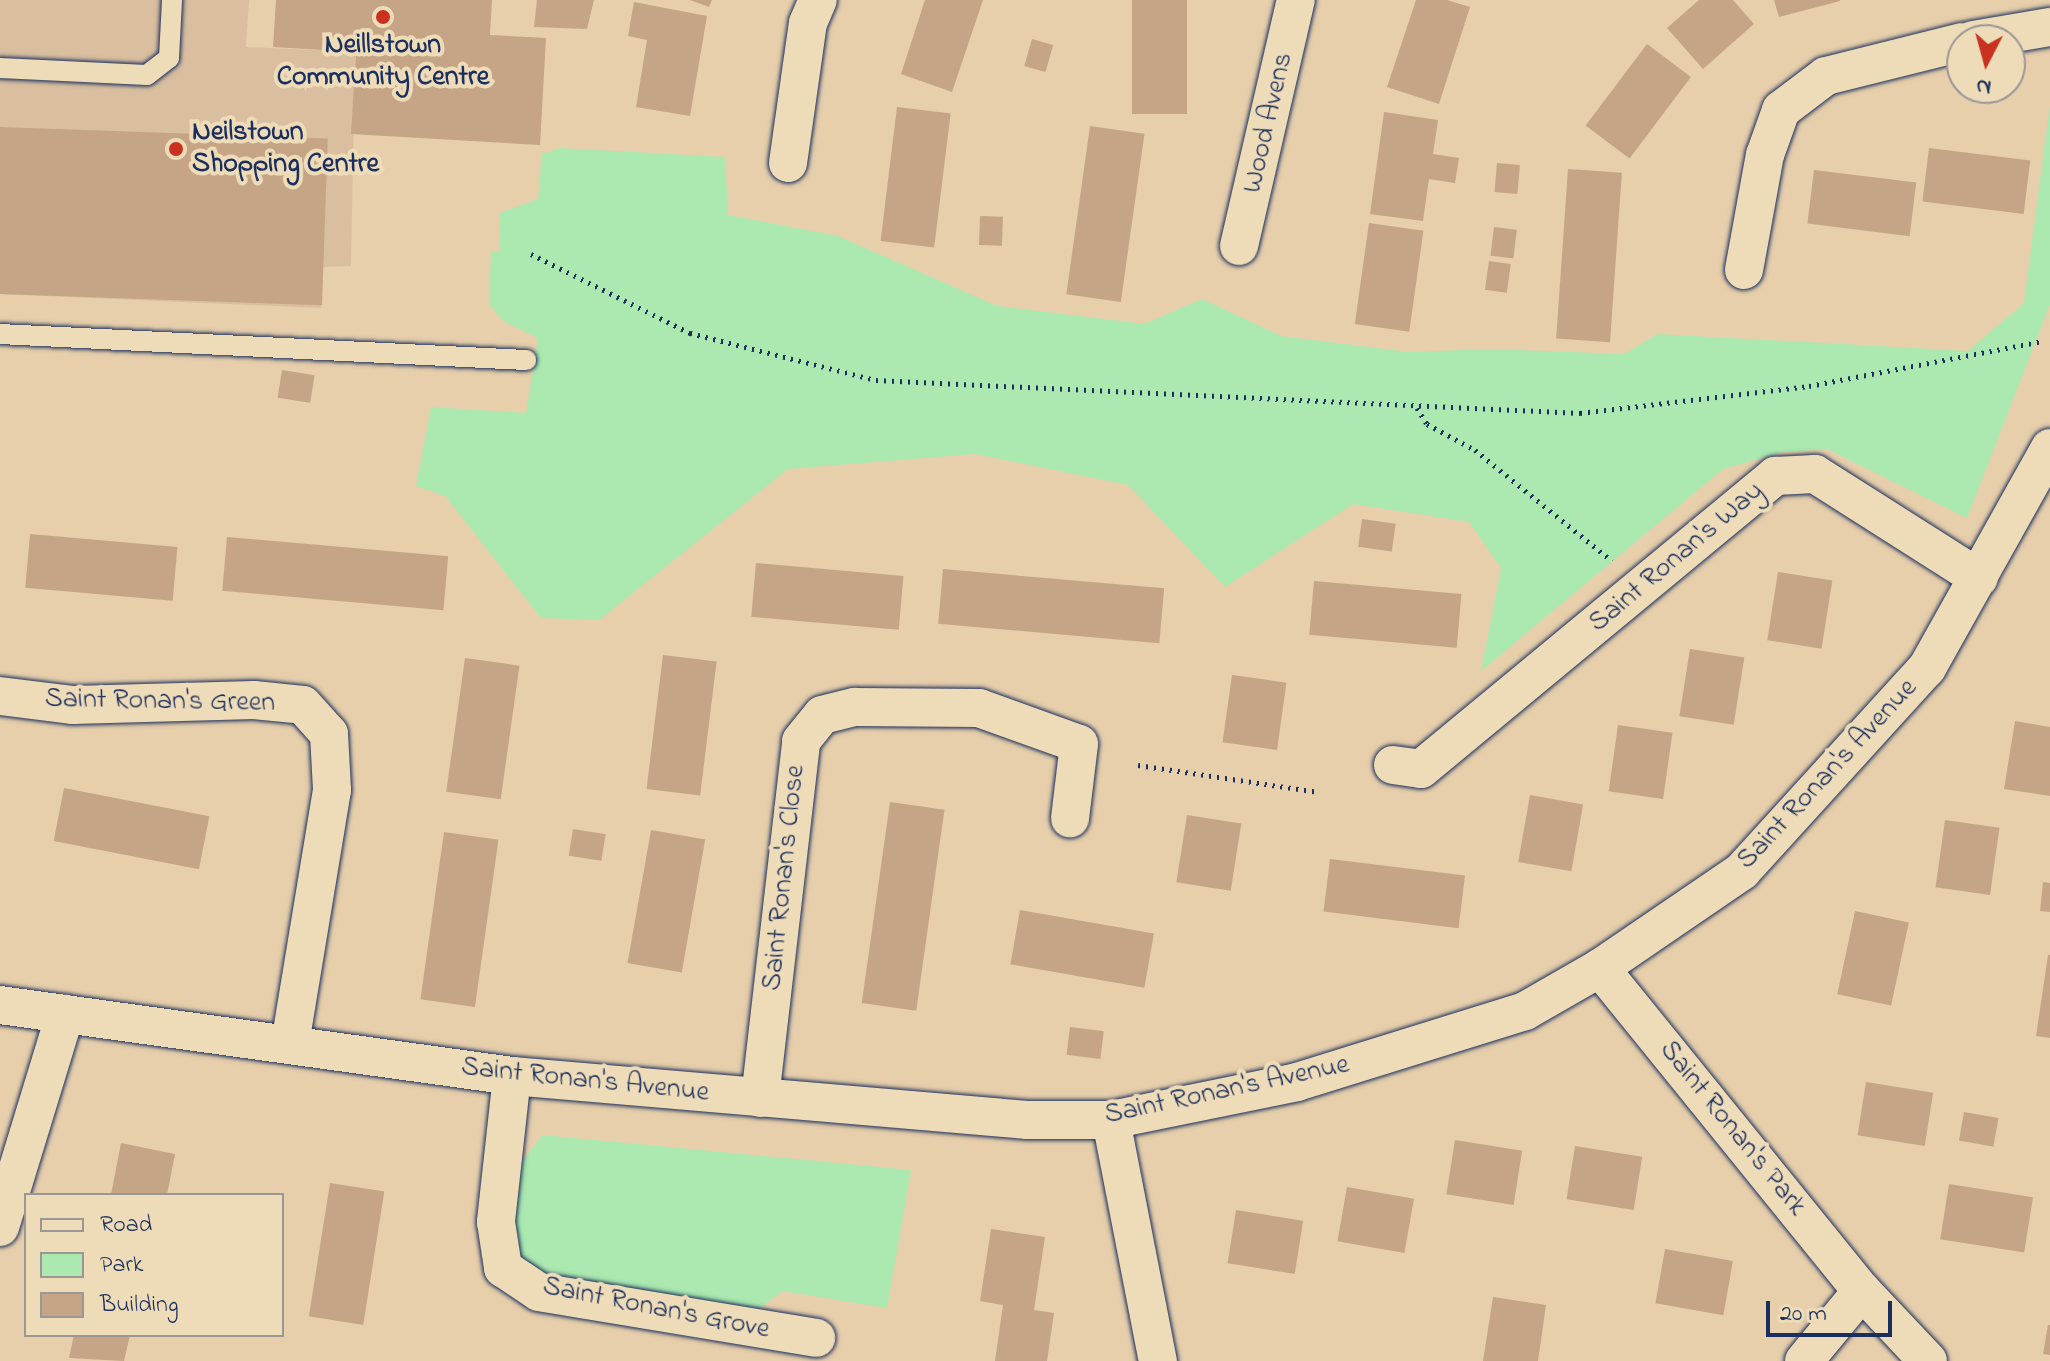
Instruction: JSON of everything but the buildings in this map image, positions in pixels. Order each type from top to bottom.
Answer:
[{"type":"street","points":[[788,163],[808,23],[818,0]]},
{"type":"street","name":"Wood Avens","points":[[1239,246],[1296,0]]},
{"type":"street","points":[[2026,31],[2050,27]]},
{"type":"street","points":[[1744,270],[1765,155],[1781,110],[1826,76],[1946,46]]},
{"type":"street","name":"Saint Ronan's Avenue","points":[[0,1005],[512,1076],[1027,1120],[1111,1120],[1297,1082],[1509,1016],[1600,968],[1742,871],[1927,668],[2050,448]]},
{"type":"street","name":"Saint Ronan's Way","points":[[1393,765],[1421,769],[1775,476],[1815,474],[1979,578]]},
{"type":"street","name":"Saint Ronan's Green","points":[[0,696],[73,705],[254,700],[303,705],[329,734],[332,790],[290,1045]]},
{"type":"street","name":"Saint Ronan's Close","points":[[760,1098],[801,741],[822,715],[855,707],[979,708],[1079,744],[1070,818]]},
{"type":"street","name":"Saint Ronan's Park","points":[[1600,968],[1862,1291],[1928,1361]]},
{"type":"street","points":[[0,1227],[65,1014]]},
{"type":"street","name":"Saint Ronan's Grove","points":[[512,1076],[496,1222],[503,1268],[539,1292],[816,1338]]},
{"type":"street","points":[[1111,1120],[1158,1361]]},
{"type":"street","points":[[1804,1361],[1862,1291]]},
{"type":"lane","points":[[0,68],[147,75],[169,58],[172,0]]},
{"type":"lane","points":[[0,334],[526,360]]},
{"type":"path","points":[[531,254],[690,333],[876,380],[1580,413],[1809,386],[2042,341]]},
{"type":"path","points":[[1417,407],[1427,424],[1475,450],[1615,564]]},
{"type":"path","points":[[1138,765],[1319,792]]},
{"type":"shaded area","name":"Neilstown Shopping Centre","points":[[0,0],[249,0],[246,47],[355,52],[351,266],[323,267],[321,308],[0,294]]},
{"type":"green space","points":[[2050,103],[2050,304],[1967,518],[1827,449],[1783,452],[1723,469],[1481,671],[1501,568],[1469,522],[1353,504],[1225,587],[1128,485],[975,454],[788,469],[599,620],[541,618],[445,496],[416,486],[431,407],[526,413],[538,338],[503,321],[489,304],[491,251],[499,251],[500,213],[538,199],[542,154],[560,148],[725,157],[728,215],[838,236],[997,306],[1144,324],[1202,299],[1281,336],[1409,352],[1490,349],[1624,354],[1658,334],[1968,351],[2024,303]]},
{"type":"green space","points":[[542,1135],[911,1170],[887,1308],[783,1291],[753,1313],[555,1281],[521,1259],[511,1223],[522,1162]]},
{"type":"place","name":"Neillstown Community Centre","points":[[383,17]]},
{"type":"place","name":"Neilstown Shopping Centre","points":[[176,149]]}]
